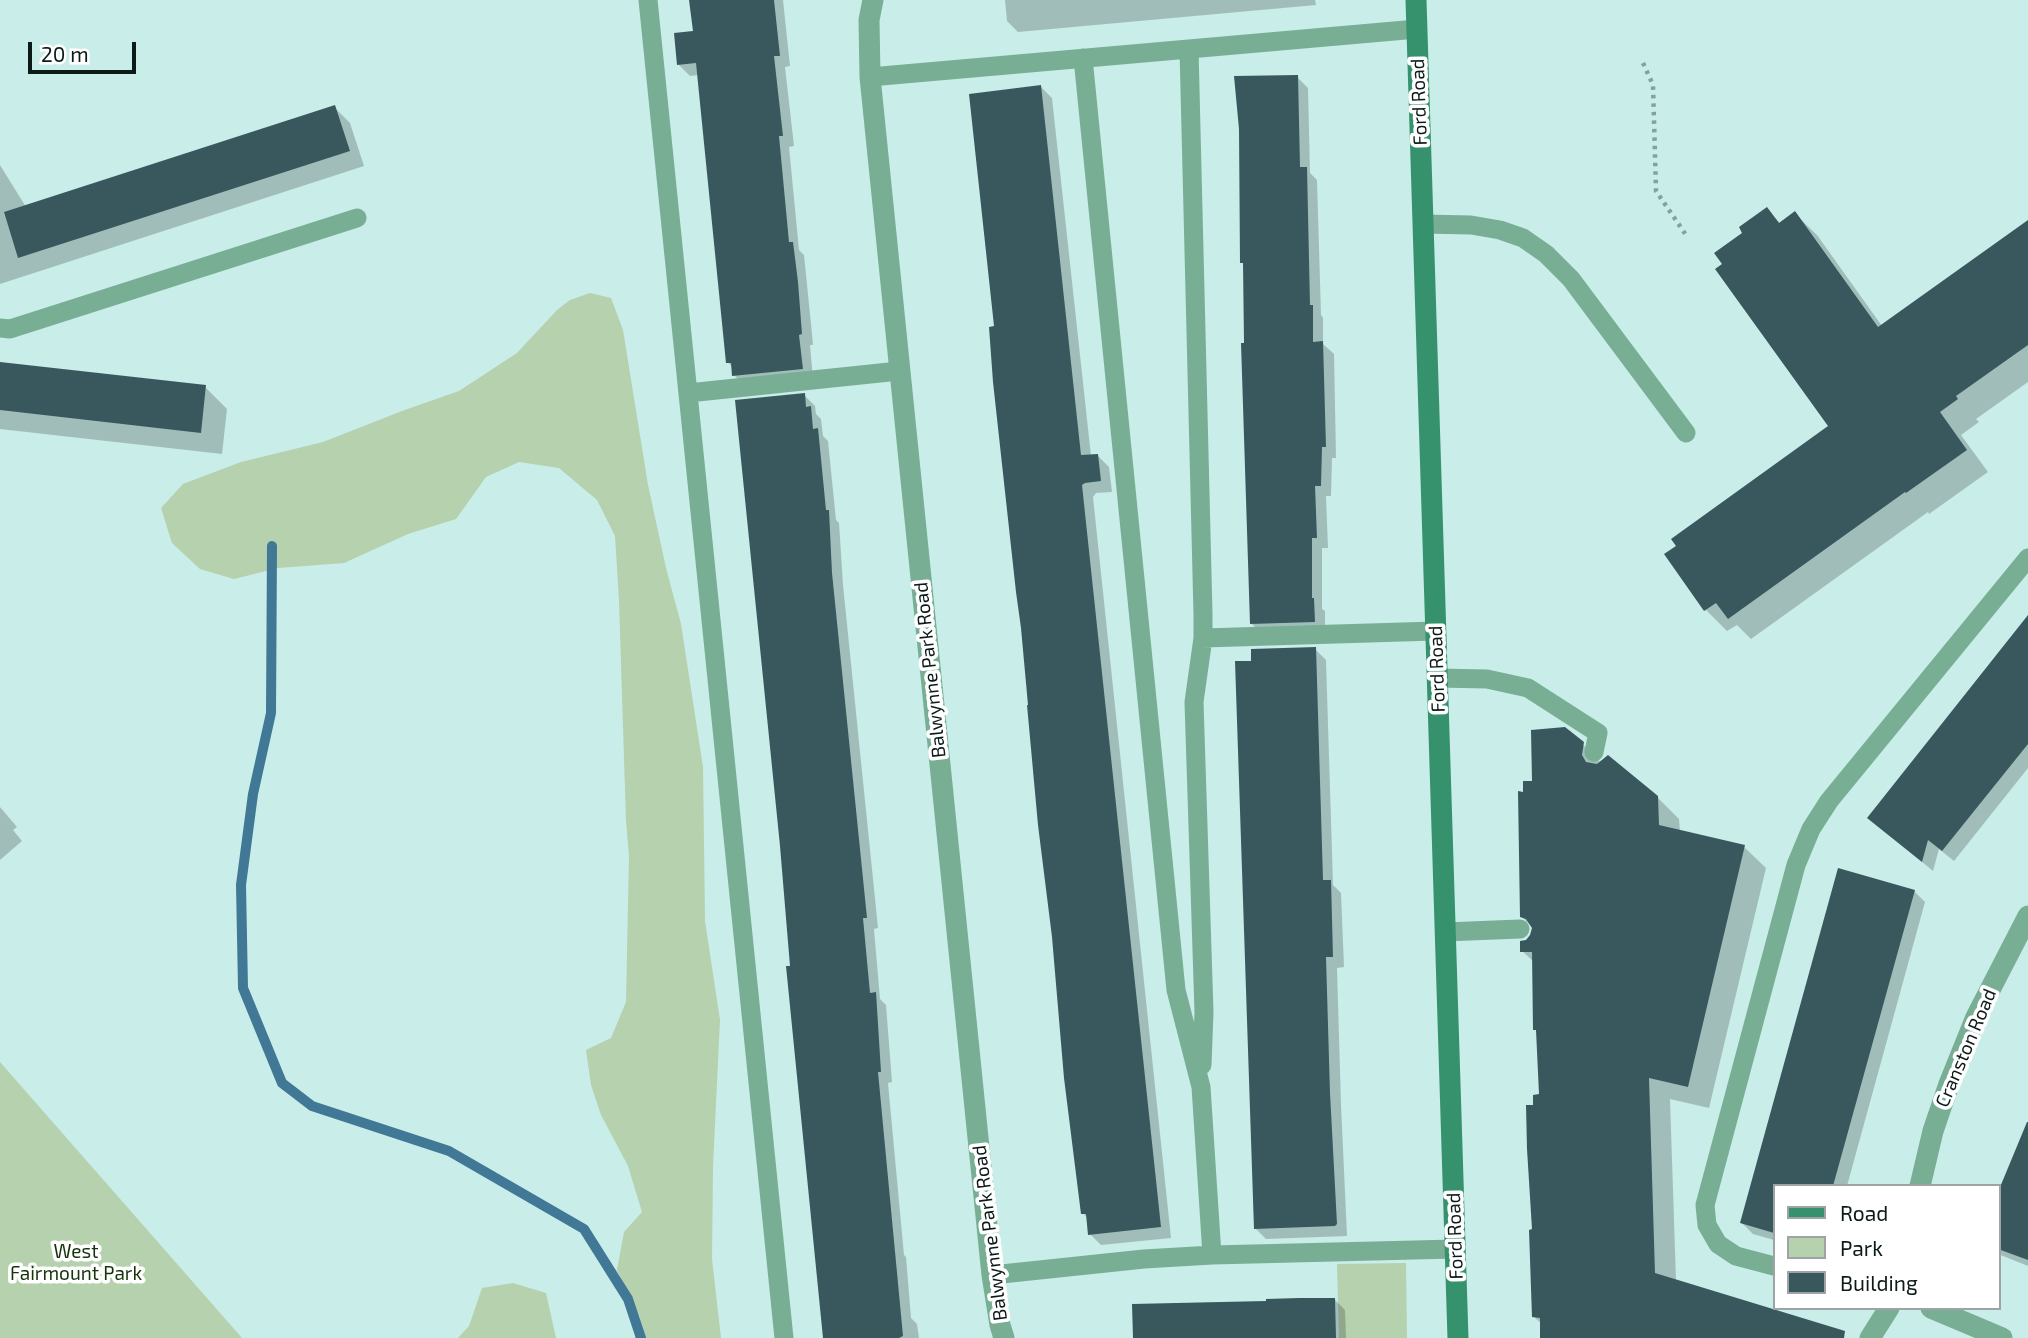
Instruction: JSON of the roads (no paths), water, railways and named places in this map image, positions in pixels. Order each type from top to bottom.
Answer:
[{"type":"main road","name":"Ford Road","points":[[1416,0],[1458,1338]]},
{"type":"street","name":"Balwynne Park Road","points":[[873,0],[869,20],[870,77],[992,1275],[1004,1338]]},
{"type":"street","name":"Cranston Road","points":[[1920,1184],[1933,1131],[1949,1083],[1976,1017],[2028,916]]},
{"type":"street","points":[[1870,1338],[1888,1310]]},
{"type":"street","points":[[1936,1310],[2002,1338]]},
{"type":"lane","points":[[648,0],[784,1338]]},
{"type":"lane","points":[[870,77],[1417,29]]},
{"type":"lane","points":[[1189,49],[1203,571],[1203,638],[1194,702],[1204,1012],[1201,1087],[1212,1255]]},
{"type":"lane","points":[[1083,58],[1176,990],[1201,1087]]},
{"type":"lane","points":[[0,328],[10,329],[357,218]]},
{"type":"lane","points":[[1423,224],[1471,225],[1500,230],[1523,238],[1546,254],[1571,279],[1686,433]]},
{"type":"lane","points":[[688,393],[899,371]]},
{"type":"lane","points":[[1772,1265],[1736,1256],[1718,1244],[1707,1225],[1705,1205],[1796,865],[1811,829],[1829,801],[2028,558]]},
{"type":"lane","points":[[1203,638],[1436,631]]},
{"type":"lane","points":[[1437,678],[1487,679],[1528,688],[1598,733],[1594,752]]},
{"type":"lane","points":[[1446,932],[1520,929]]},
{"type":"lane","points":[[992,1275],[1144,1259],[1212,1255],[1455,1249]]},
{"type":"waterway","points":[[272,546],[271,713],[253,794],[241,885],[243,988],[282,1083],[312,1106],[449,1151],[584,1229],[628,1299],[641,1338]]},
{"type":"park label","name":"West Fairmount Park","points":[[76,1263]]}]
